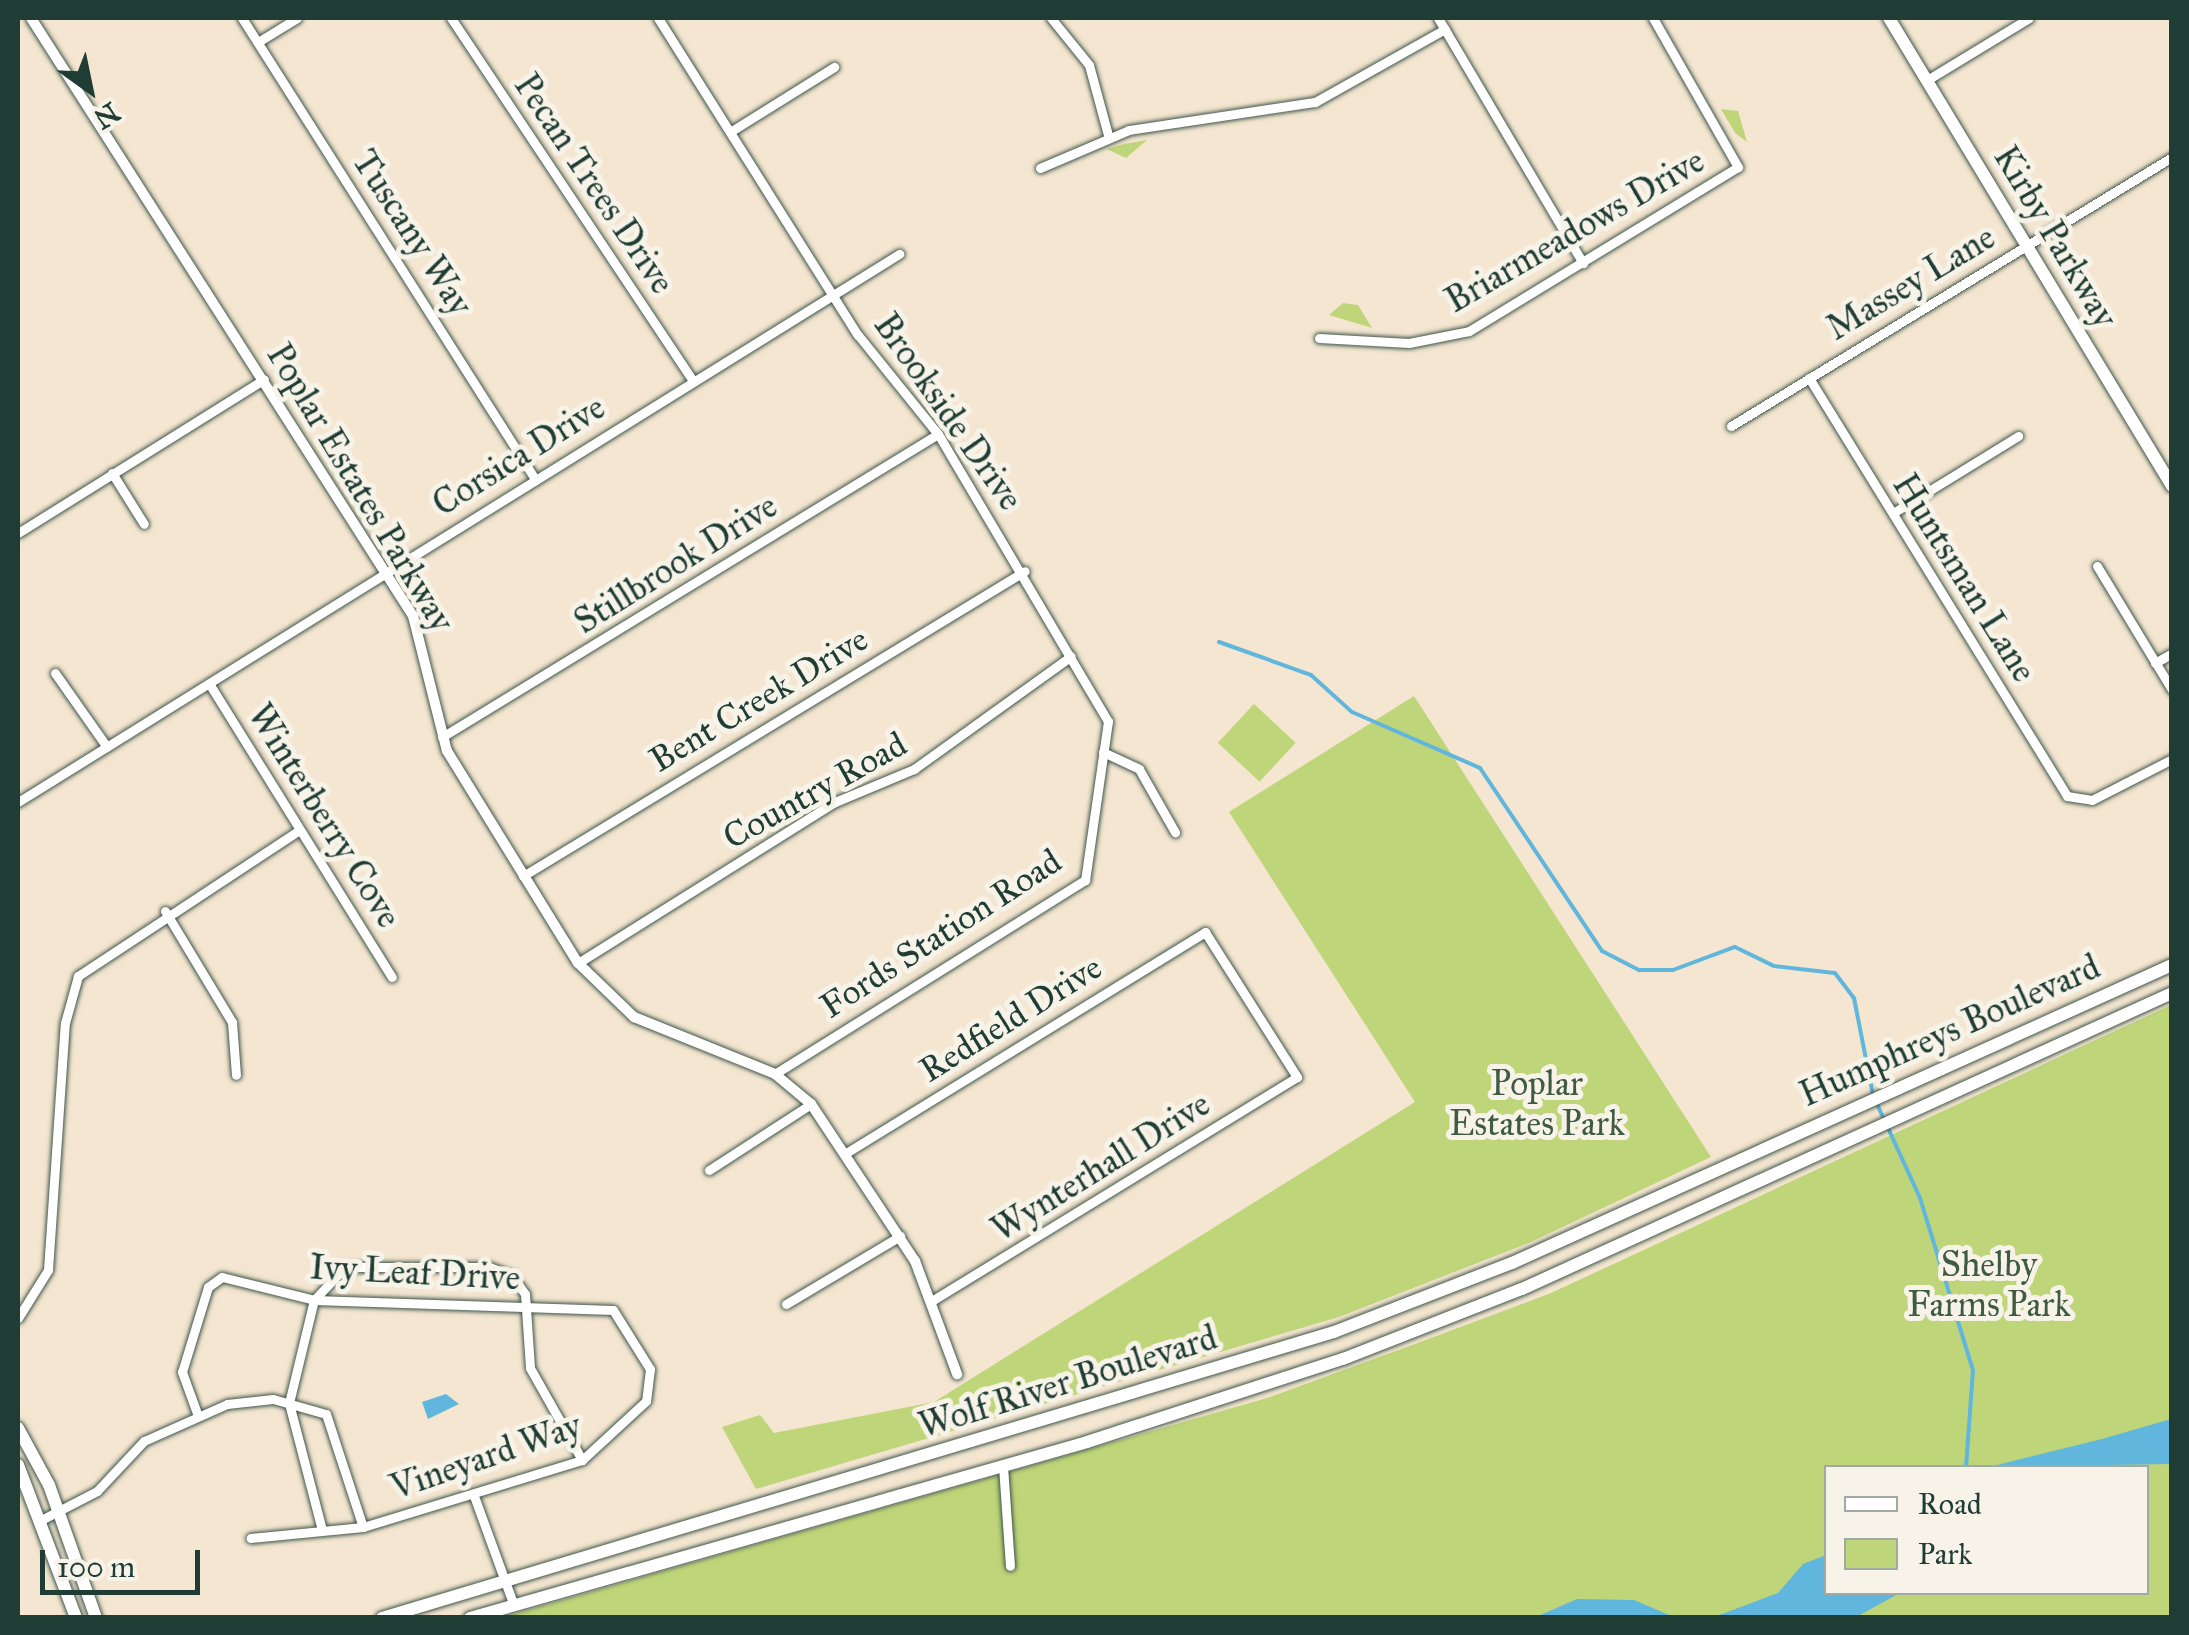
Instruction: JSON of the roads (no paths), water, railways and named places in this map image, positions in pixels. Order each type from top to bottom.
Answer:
[{"type":"main road","name":"Kirby Parkway","points":[[1889,18],[2172,486]]},
{"type":"main road","name":"Humphreys Boulevard","points":[[1753,1153],[2172,964]]},
{"type":"main road","name":"Humphreys Boulevard","points":[[1764,1178],[2172,993]]},
{"type":"main road","name":"Wolf River Boulevard","points":[[382,1618],[502,1576],[1334,1332],[1753,1153]]},
{"type":"main road","name":"Wolf River Boulevard","points":[[470,1618],[513,1602],[1003,1466],[1343,1358],[1764,1178]]},
{"type":"main road","points":[[18,1428],[60,1512],[96,1618]]},
{"type":"main road","points":[[18,1465],[43,1519],[76,1618]]},
{"type":"street","name":"Poplar Estates Parkway","points":[[31,18],[384,570],[428,649],[442,737],[578,964],[634,1017],[775,1074],[811,1104],[900,1236],[933,1300],[957,1374]]},
{"type":"street","name":"Tuscany Way","points":[[242,18],[535,479]]},
{"type":"street","points":[[258,42],[297,18]]},
{"type":"street","name":"Pecan Trees Drive","points":[[451,18],[693,381]]},
{"type":"street","name":"Brookside Drive","points":[[658,18],[832,295],[938,434],[1024,571],[1107,712],[1103,752]]},
{"type":"street","points":[[1051,18],[1089,65],[1108,135]]},
{"type":"street","points":[[1438,18],[1583,262]]},
{"type":"street","name":"Briarmeadows Drive","points":[[1319,338],[1454,336],[1738,167],[1653,18]]},
{"type":"street","points":[[1927,80],[2028,18]]},
{"type":"street","points":[[1040,168],[1108,135],[1314,102],[1446,29]]},
{"type":"street","points":[[730,132],[834,67]]},
{"type":"street","name":"Massey Lane","points":[[1732,426],[2172,156]]},
{"type":"street","name":"Corsica Drive","points":[[18,802],[210,685],[384,570],[899,254]]},
{"type":"street","name":"Huntsman Lane","points":[[1809,378],[2077,803],[2172,760]]},
{"type":"street","points":[[18,533],[264,379]]},
{"type":"street","name":"Stillbrook Drive","points":[[442,737],[938,434]]},
{"type":"street","points":[[1893,513],[2018,436]]},
{"type":"street","points":[[112,473],[144,524]]},
{"type":"street","points":[[2097,566],[2172,690]]},
{"type":"street","name":"Bent Creek Drive","points":[[523,876],[1024,571]]},
{"type":"street","points":[[2155,663],[2172,652]]},
{"type":"street","name":"Country Road","points":[[578,964],[836,802],[914,769],[1071,656]]},
{"type":"street","points":[[56,673],[107,747]]},
{"type":"street","name":"Winterberry Cove","points":[[210,685],[392,977]]},
{"type":"street","points":[[1103,752],[1139,769],[1175,832]]},
{"type":"street","name":"Fords Station Road","points":[[775,1074],[1085,880],[1103,752]]},
{"type":"street","points":[[18,1318],[48,1270],[69,995],[78,976],[165,911],[298,831]]},
{"type":"street","points":[[165,911],[232,1022],[236,1075]]},
{"type":"street","name":"Wynterhall Drive","points":[[933,1300],[1296,1077],[1205,932]]},
{"type":"street","name":"Redfield Drive","points":[[846,1153],[1205,932]]},
{"type":"street","points":[[709,1170],[811,1104]]},
{"type":"street","points":[[786,1304],[900,1236]]},
{"type":"street","points":[[322,1530],[289,1403],[314,1300],[346,1266],[489,1267],[519,1282],[526,1306],[530,1368],[582,1460]]},
{"type":"street","name":"Ivy Leaf Drive","points":[[198,1416],[182,1372],[211,1282],[314,1300],[581,1305]]},
{"type":"street","name":"Vineyard Way","points":[[251,1538],[363,1526],[474,1496],[582,1460],[636,1413],[652,1381],[613,1310],[581,1305]]},
{"type":"street","points":[[43,1519],[96,1491],[144,1441],[198,1416],[246,1400],[289,1403],[326,1414],[363,1526]]},
{"type":"street","points":[[1003,1466],[1010,1566]]},
{"type":"street","points":[[474,1496],[513,1602]]},
{"type":"water","points":[[446,1394],[459,1404],[428,1419],[422,1402]]},
{"type":"water","points":[[2171,1419],[2171,1464],[1997,1465]]},
{"type":"water","points":[[1824,1556],[1824,1595],[1896,1595],[1856,1617],[1714,1617],[1778,1593],[1803,1564]]},
{"type":"water","points":[[1577,1599],[1634,1600],[1674,1617],[1536,1617]]},
{"type":"waterway","points":[[1219,642],[1311,675],[1352,712],[1480,768],[1602,951],[1639,970],[1673,970],[1735,947],[1774,966],[1835,973],[1854,998],[1873,1095]]},
{"type":"waterway","points":[[1877,1104],[1920,1198],[1973,1370],[1966,1465]]},
{"type":"park label","name":"Poplar Estates Park","points":[[1537,1104]]},
{"type":"park label","name":"Shelby Farms Park","points":[[1989,1285]]}]
